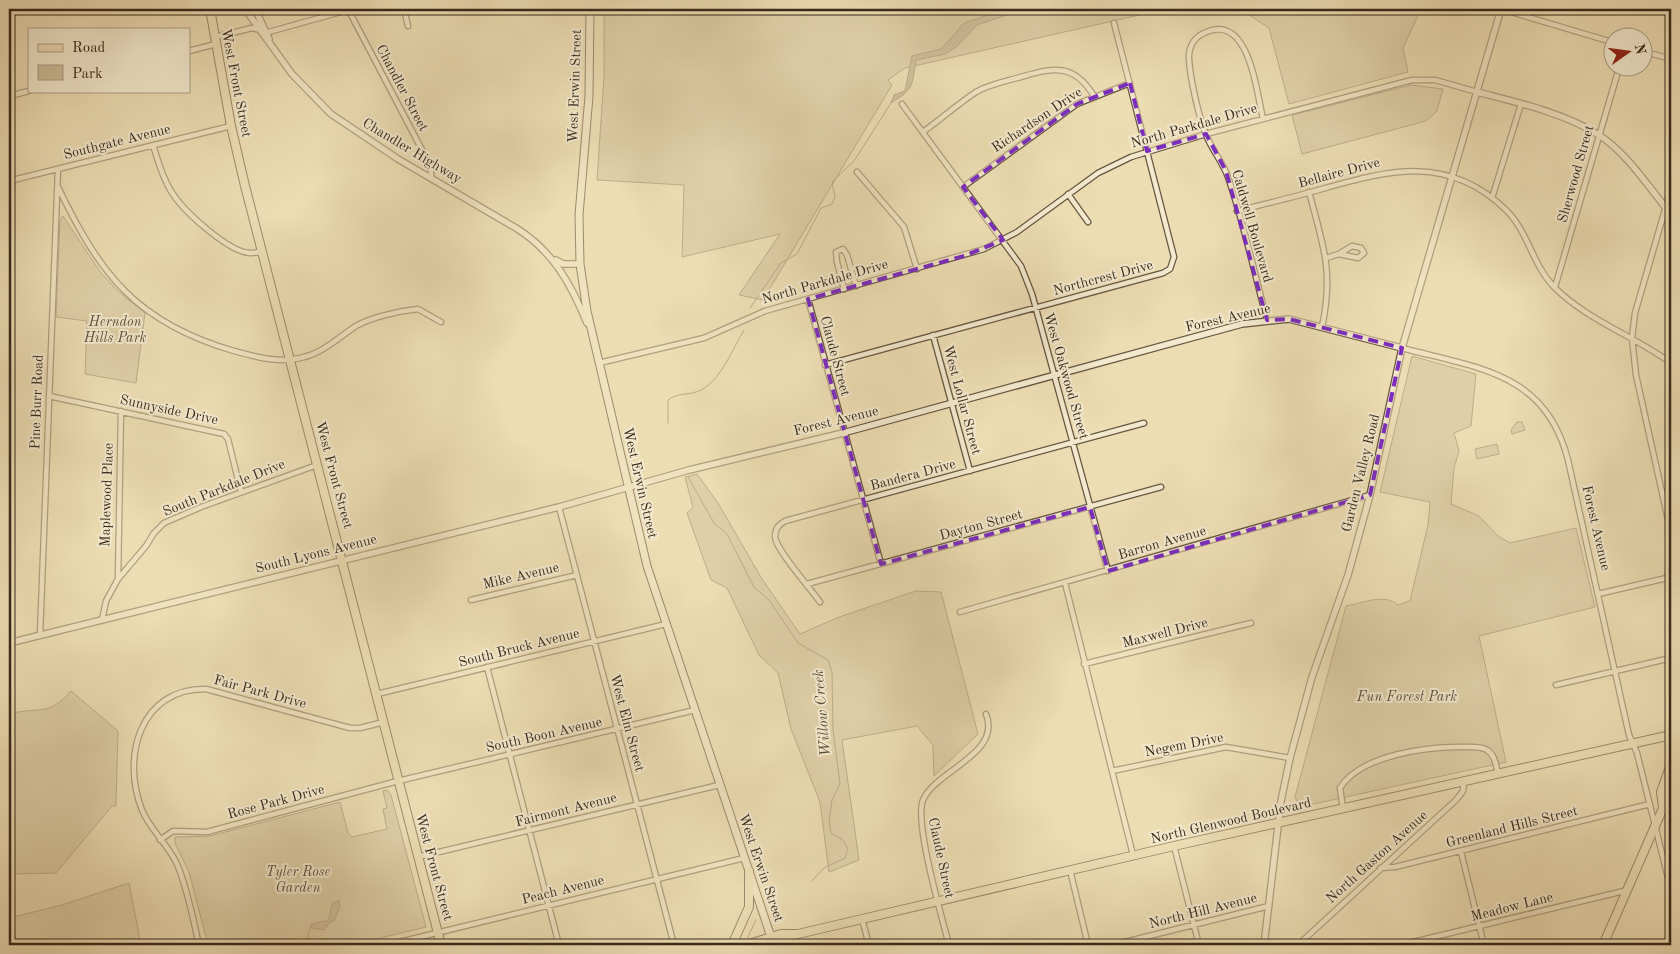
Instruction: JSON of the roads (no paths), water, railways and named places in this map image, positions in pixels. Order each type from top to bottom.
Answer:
[{"type":"main road","name":"West Front Street","points":[[210,9],[231,126],[441,945]]},
{"type":"main road","name":"West Erwin Street","points":[[590,9],[589,96],[579,215],[580,264],[591,332],[647,566],[772,943]]},
{"type":"main road","name":"North Glenwood Boulevard","points":[[746,945],[772,943],[781,934],[796,934],[1133,855],[1671,735]]},
{"type":"main road","points":[[1663,808],[1661,792],[1671,764]]},
{"type":"main road","points":[[1603,945],[1663,808],[1671,800]]},
{"type":"main road","points":[[732,945],[750,901],[749,871]]},
{"type":"street","name":"Chandler Highway","points":[[245,9],[296,78],[325,109],[359,135],[521,231],[554,259],[563,264],[580,264]]},
{"type":"street","name":"Chandler Highway","points":[[254,9],[262,32]]},
{"type":"street","points":[[190,51],[252,28],[262,32],[348,9]]},
{"type":"street","name":"Chandler Street","points":[[348,9],[432,167],[431,178]]},
{"type":"street","points":[[404,9],[408,26]]},
{"type":"street","points":[[1501,9],[1602,39]]},
{"type":"street","name":"Garden Valley Road","points":[[1264,945],[1284,783],[1290,758],[1312,677],[1348,575],[1370,495],[1402,348],[1501,9]]},
{"type":"street","name":"Northcrest Drive","points":[[825,365],[1170,270],[1174,257],[1114,24]]},
{"type":"street","name":"Caldwell Boulevard","points":[[1263,119],[1244,46],[1232,32],[1223,29],[1203,33],[1196,39],[1188,58],[1206,134],[1226,171],[1267,320]]},
{"type":"street","points":[[1652,53],[1671,59]]},
{"type":"street","points":[[923,132],[978,92],[994,84],[1043,71],[1056,69],[1074,74],[1087,84],[1094,96]]},
{"type":"street","name":"Sherwood Street","points":[[1554,287],[1615,78]]},
{"type":"street","name":"North Parkdale Drive","points":[[598,363],[704,338],[765,311],[984,249],[1003,240],[1033,221],[1098,173],[1147,151],[1421,79],[1442,82],[1522,104],[1576,124],[1599,135],[1626,160],[1671,214]]},
{"type":"street","name":"Richardson Drive","points":[[963,187],[1064,112],[1094,96],[1130,83]]},
{"type":"street","points":[[9,96],[28,91]]},
{"type":"street","name":"West Oakwood Street","points":[[902,104],[1021,266],[1035,308],[1108,571]]},
{"type":"street","points":[[1492,198],[1522,104]]},
{"type":"street","name":"Southgate Avenue","points":[[9,181],[231,126]]},
{"type":"street","points":[[153,145],[161,171],[171,192],[191,216],[213,234],[234,247],[251,253],[263,251]]},
{"type":"street","name":"Pine Burr Road","points":[[40,635],[50,320],[58,168]]},
{"type":"street","name":"Bellaire Drive","points":[[1237,211],[1385,172],[1412,171],[1451,177],[1463,181],[1492,198],[1513,217],[1538,266],[1554,287],[1587,312],[1671,363]]},
{"type":"street","points":[[856,172],[904,227],[917,269]]},
{"type":"street","points":[[58,187],[95,256],[131,299],[177,330],[235,351],[280,360],[291,360],[317,353],[354,327],[376,319],[418,309],[441,322]]},
{"type":"street","points":[[1671,189],[1635,313],[1632,338],[1636,375],[1671,533]]},
{"type":"street","points":[[1309,192],[1326,258],[1328,298],[1322,327]]},
{"type":"street","points":[[1068,194],[1088,222]]},
{"type":"street","points":[[1326,258],[1339,254],[1352,246],[1361,248],[1364,253],[1362,257],[1358,258],[1339,254]]},
{"type":"street","points":[[844,289],[836,262],[836,252],[843,249],[847,254],[856,286]]},
{"type":"street","name":"Chandler Highway","points":[[554,259],[574,292],[591,332]]},
{"type":"street","name":"Claude Street","points":[[808,299],[843,433],[881,564]]},
{"type":"street","name":"Forest Avenue","points":[[628,487],[843,433],[1242,324],[1267,320],[1289,319],[1497,373],[1517,383],[1542,404],[1550,414],[1564,444],[1614,671],[1656,826],[1671,890]]},
{"type":"street","name":"West Lollar Street","points":[[933,335],[970,471]]},
{"type":"street","name":"Sunnyside Drive","points":[[49,396],[224,434],[228,439],[242,492]]},
{"type":"street","name":"Maplewood Place","points":[[118,580],[121,411]]},
{"type":"street","name":"Bandera Drive","points":[[820,602],[777,546],[775,538],[778,526],[794,518],[1144,423]]},
{"type":"street","name":"South Parkdale Drive","points":[[102,620],[106,601],[118,580],[146,546],[154,533],[164,523],[242,492],[318,465]]},
{"type":"street","name":"South Lyons Avenue","points":[[9,643],[559,507],[628,487]]},
{"type":"street","name":"Dayton Street","points":[[807,584],[1161,488]]},
{"type":"street","name":"Barron Avenue","points":[[960,612],[1370,495]]},
{"type":"street","name":"West Elm Street","points":[[559,507],[674,945]]},
{"type":"street","name":"Mike Avenue","points":[[471,600],[578,575]]},
{"type":"street","points":[[1598,594],[1671,577]]},
{"type":"street","points":[[1065,583],[1133,855]]},
{"type":"street","name":"Maxwell Drive","points":[[1084,664],[1251,623]]},
{"type":"street","name":"South Bruck Avenue","points":[[377,694],[666,624]]},
{"type":"street","points":[[1556,685],[1671,658]]},
{"type":"street","points":[[487,668],[559,945]]},
{"type":"street","name":"Fair Park Drive","points":[[200,945],[177,865],[145,817],[135,781],[136,748],[140,731],[156,706],[173,695],[192,689],[215,690],[354,729],[384,722]]},
{"type":"street","name":"South Boon Avenue","points":[[398,781],[695,710]]},
{"type":"street","name":"Claude Street","points":[[949,945],[923,832],[921,806],[930,791],[984,742],[989,729],[986,714]]},
{"type":"street","name":"Negem Drive","points":[[1112,771],[1226,747],[1290,758]]},
{"type":"street","points":[[1343,809],[1340,788],[1348,778],[1369,765],[1400,754],[1447,747],[1482,748],[1492,756],[1498,774]]},
{"type":"street","name":"Rose Park Drive","points":[[160,839],[173,831],[207,832],[398,781]]},
{"type":"street","name":"North Gaston Avenue","points":[[1298,945],[1456,800],[1463,791],[1464,781]]},
{"type":"street","name":"Fairmont Avenue","points":[[418,857],[719,784]]},
{"type":"street","name":"Greenland Hills Street","points":[[1380,868],[1395,868],[1650,804]]},
{"type":"street","points":[[1174,846],[1199,945]]},
{"type":"street","points":[[1461,852],[1484,945]]},
{"type":"street","name":"Peach Avenue","points":[[387,945],[744,858]]},
{"type":"street","points":[[1070,870],[1088,945]]},
{"type":"street","name":"Meadow Lane","points":[[1401,945],[1628,890]]},
{"type":"street","name":"North Hill Avenue","points":[[1113,945],[1269,906]]},
{"type":"street","points":[[862,919],[870,945]]},
{"type":"waterway","name":"Willow Creek","points":[[750,308],[781,263],[797,254],[821,208],[832,204],[835,197],[832,182],[854,161],[891,103]]},
{"type":"waterway","name":"Willow Creek","points":[[668,423],[668,400],[676,396],[697,392],[715,379],[744,330]]},
{"type":"waterway","name":"Willow Creek","points":[[688,477],[714,523],[727,534],[754,587],[769,600],[798,643],[828,660],[832,672],[833,730],[840,784],[832,800],[829,821],[831,833],[843,840],[848,849],[845,858],[824,868],[812,881]]},
{"type":"waterway","name":"Willow Creek","points":[[746,941],[756,920]]},
{"type":"waterway","points":[[308,945],[308,935],[311,927]]},
{"type":"railway","points":[[9,935],[16,945]]},
{"type":"park label","name":"Herndon Hills Park","points":[[115,330]]},
{"type":"park label","name":"Fun Forest Park","points":[[1407,697]]},
{"type":"park label","name":"Tyler Rose Garden","points":[[298,880]]}]
